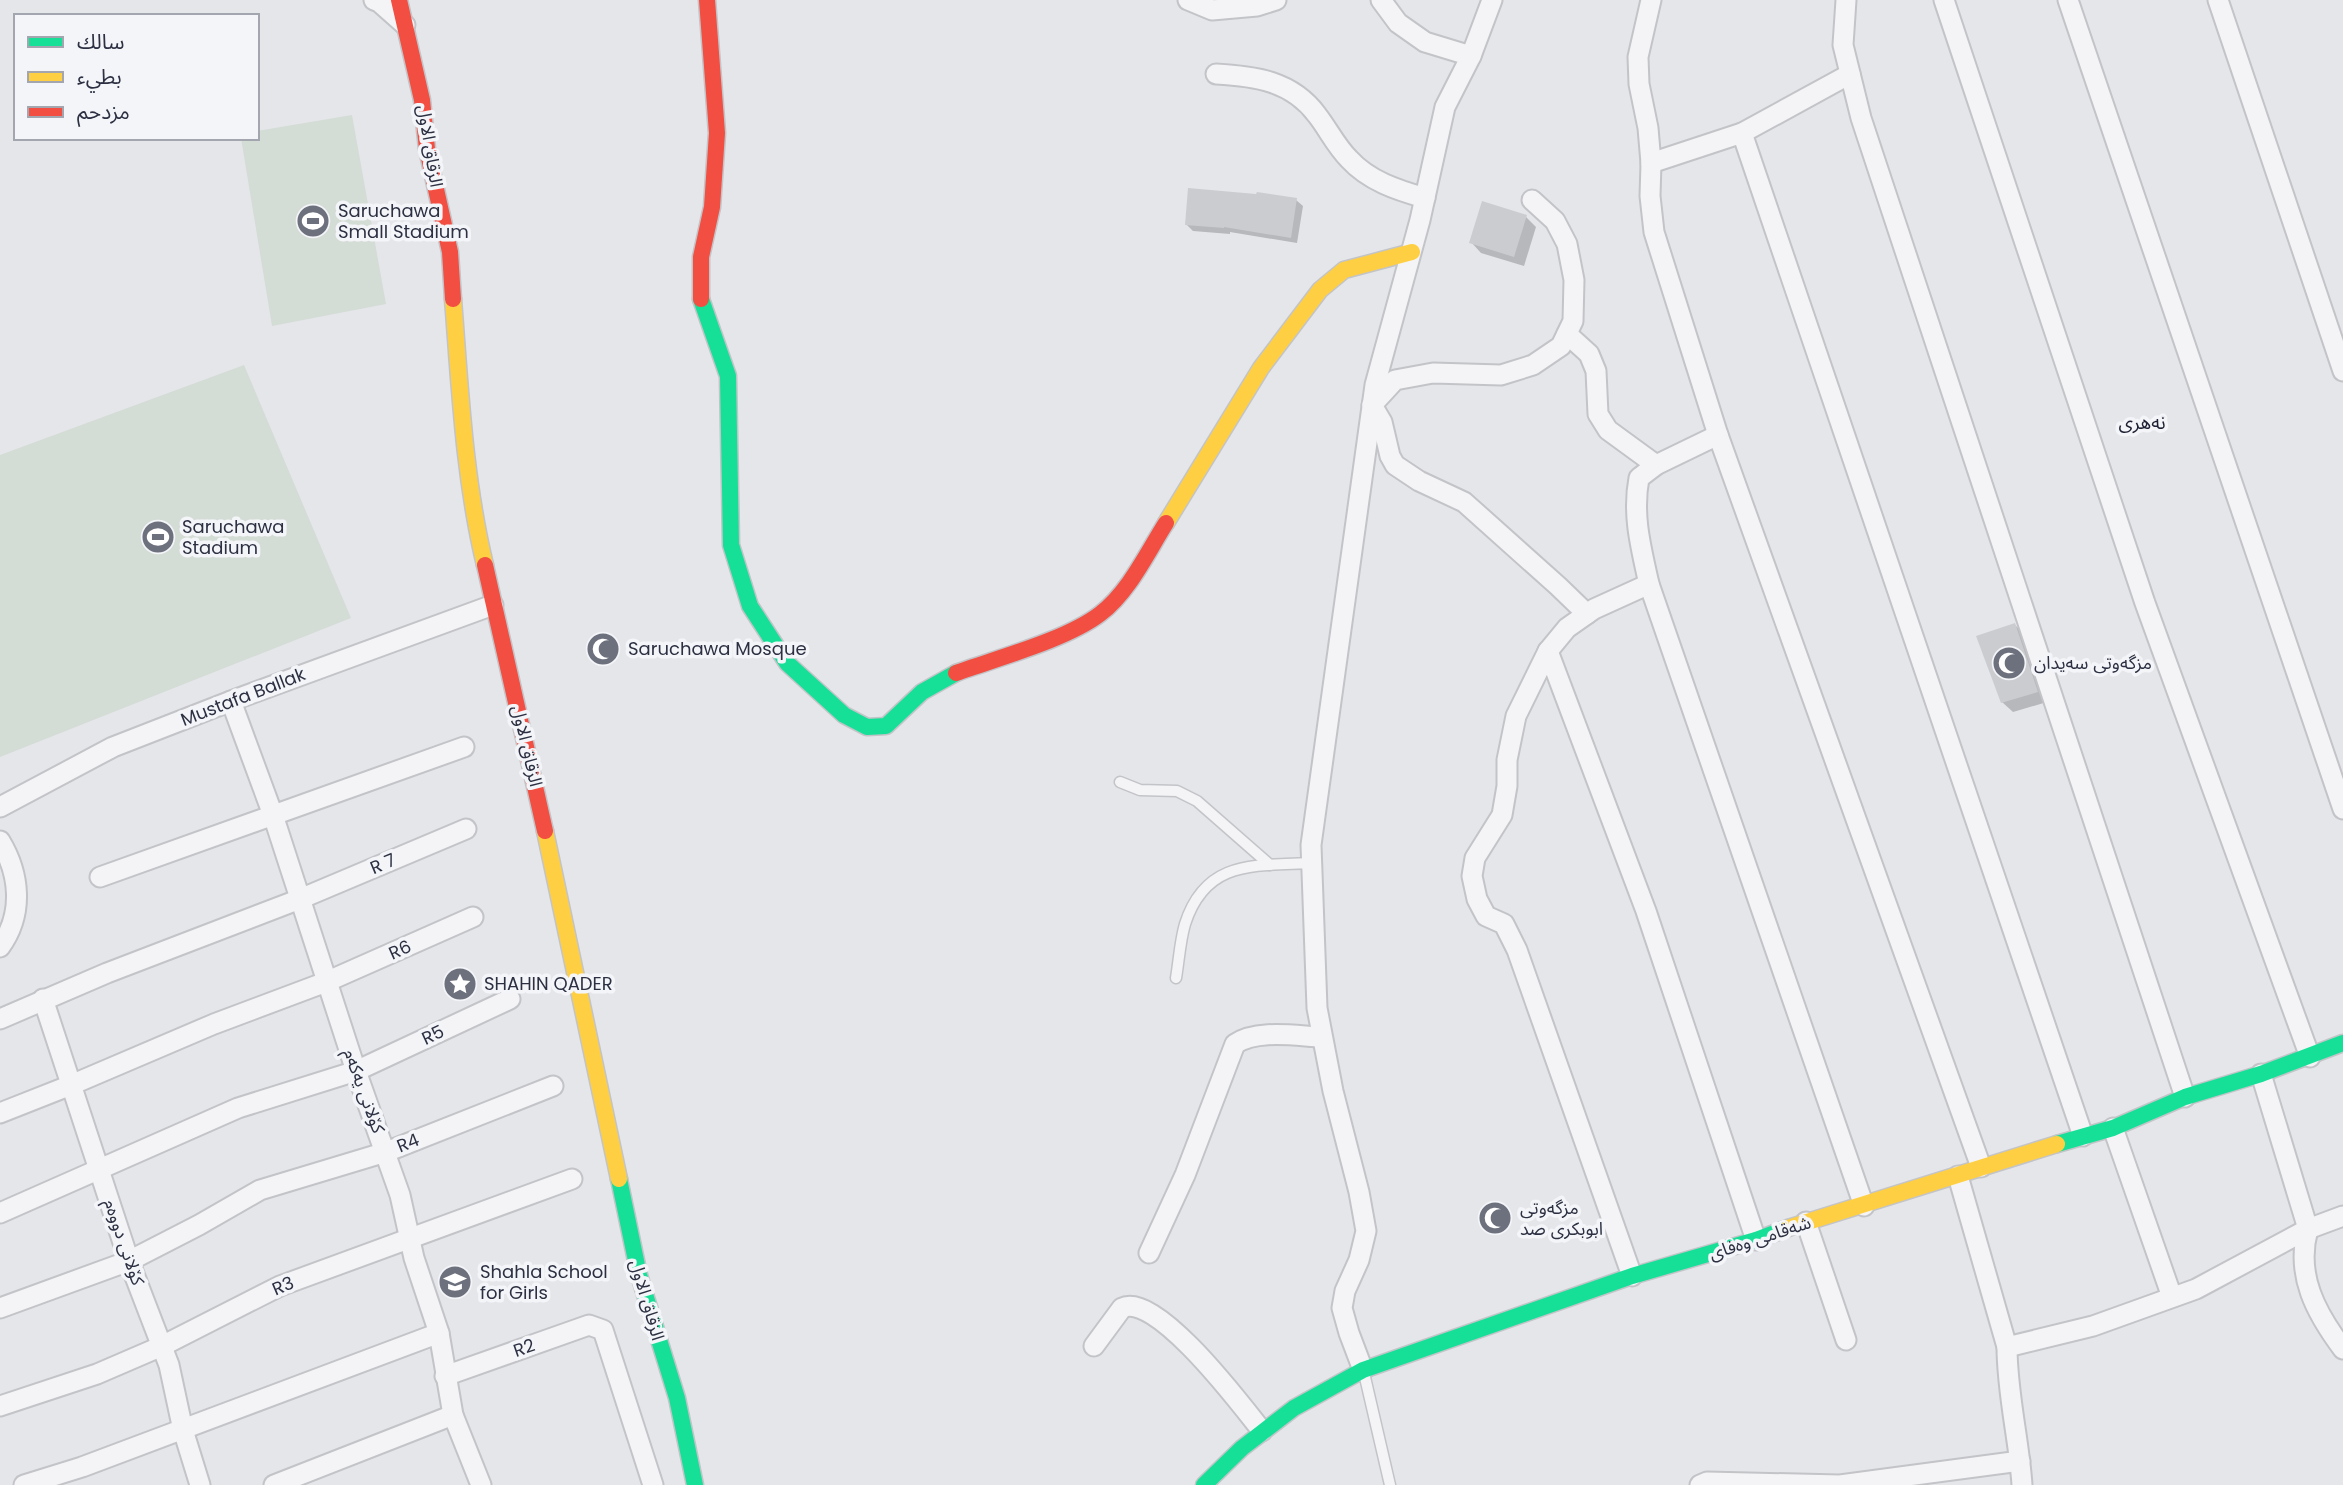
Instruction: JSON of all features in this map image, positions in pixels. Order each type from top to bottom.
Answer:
[{"type":"street","points":[[374,0],[406,26]]},
{"type":"street","name":"الزقاق الاول","points":[[400,0],[422,100],[427,149],[450,252],[467,469],[479,540],[529,753],[639,1275],[677,1398],[695,1485]]},
{"type":"street","points":[[706,0],[717,133],[712,207],[701,257],[701,303],[728,376],[731,545],[750,606],[787,663],[844,715],[867,727],[887,726],[922,692],[947,676],[1070,632],[1100,614],[1119,594],[1140,564],[1261,368],[1320,290],[1345,270],[1412,252]]},
{"type":"street","points":[[1188,0],[1212,10],[1257,6],[1276,0]]},
{"type":"street","points":[[1381,0],[1398,23],[1425,41],[1471,55]]},
{"type":"street","points":[[1363,1370],[1342,1308],[1345,1291],[1359,1260],[1366,1231],[1359,1192],[1333,1091],[1317,1008],[1311,845],[1375,386],[1412,252],[1445,107],[1471,55],[1492,0]]},
{"type":"street","points":[[1651,0],[1638,57],[1639,84],[1648,128],[1654,232],[1718,435],[1981,1167]]},
{"type":"street","points":[[1846,0],[1843,45],[1861,118],[2185,1097]]},
{"type":"street","points":[[1944,0],[2145,603],[2311,1057]]},
{"type":"street","points":[[2068,0],[2343,808]]},
{"type":"street","points":[[2218,0],[2343,371]]},
{"type":"street","points":[[1216,74],[1256,76],[1294,92],[1315,112],[1349,160],[1372,178],[1394,189],[1425,198]]},
{"type":"street","points":[[1651,163],[1742,133],[1850,74]]},
{"type":"street","points":[[1742,133],[2083,1136]]},
{"type":"street","points":[[1372,405],[1395,380],[1433,373],[1501,375],[1533,365],[1561,346],[1573,321],[1574,280],[1567,244],[1555,221],[1532,200]]},
{"type":"street","points":[[1567,334],[1589,354],[1596,371],[1598,414],[1608,430],[1656,465]]},
{"type":"street","points":[[1372,405],[1382,422],[1390,456],[1395,465],[1419,481],[1464,502],[1587,614]]},
{"type":"street","points":[[1718,435],[1656,465],[1639,478],[1636,528],[1648,584],[1864,1206]]},
{"type":"street","points":[[1632,1276],[1517,950],[1504,924],[1486,916],[1477,899],[1472,876],[1475,858],[1502,815],[1507,786],[1507,760],[1516,716],[1548,651],[1567,628],[1587,614],[1648,584]]},
{"type":"street","name":"Mustafa Ballak","points":[[0,807],[113,747],[493,605]]},
{"type":"street","points":[[1548,651],[1646,911],[1756,1240]]},
{"type":"street","name":"کۆلانی یەکەم","points":[[231,701],[273,815],[326,982],[400,1195],[414,1258],[439,1333],[453,1415],[481,1485]]},
{"type":"street","points":[[100,877],[464,747]]},
{"type":"street","name":"R 7","points":[[0,1019],[43,999],[300,899],[466,829]]},
{"type":"street","points":[[0,841],[11,863],[16,891],[14,921],[0,947]]},
{"type":"street","name":"R6","points":[[0,1113],[214,1024],[326,982],[473,917]]},
{"type":"street","name":"کۆلانی دووەم","points":[[43,999],[129,1261],[162,1346],[200,1485]]},
{"type":"street","name":"R5","points":[[0,1213],[238,1108],[356,1071],[510,999]]},
{"type":"street","points":[[1149,1253],[1185,1175],[1235,1044],[1244,1038],[1322,1037]]},
{"type":"street","name":"شەقامی وەفای","points":[[1204,1485],[1224,1471],[1262,1431],[1305,1401],[1363,1370],[1632,1276],[2113,1128],[2185,1097],[2311,1057],[2343,1043]]},
{"type":"street","points":[[2261,1074],[2308,1229],[2302,1248],[2308,1291],[2326,1326],[2343,1349]]},
{"type":"street","name":"R4","points":[[0,1308],[129,1261],[260,1190],[386,1152],[553,1086]]},
{"type":"street","points":[[2113,1128],[2172,1297]]},
{"type":"street","points":[[1958,1176],[2007,1347],[2007,1374],[2022,1485]]},
{"type":"street","name":"R3","points":[[0,1406],[97,1374],[162,1346],[280,1286],[572,1178]]},
{"type":"street","points":[[2007,1347],[2093,1326],[2196,1289],[2308,1229],[2343,1216]]},
{"type":"street","points":[[1806,1222],[1846,1339]]},
{"type":"street","points":[[1094,1346],[1118,1311],[1127,1305],[1137,1306],[1176,1333],[1198,1353],[1262,1431]]},
{"type":"street","name":"R2","points":[[445,1376],[589,1325],[603,1331],[653,1485]]},
{"type":"street","points":[[24,1485],[82,1467],[439,1333]]},
{"type":"street","points":[[274,1485],[453,1415]]},
{"type":"street","points":[[1700,1485],[1707,1482],[1840,1485],[2020,1461]]},
{"type":"lane","points":[[1120,782],[1140,790],[1177,791],[1197,801],[1270,865]]},
{"type":"lane","points":[[1176,978],[1185,925],[1202,890],[1220,876],[1253,866],[1312,863]]},
{"type":"lane","points":[[1363,1370],[1390,1485]]},
{"type":"shaded area","name":"Saruchawa Small Stadium","points":[[352,115],[386,304],[272,326],[241,140],[259,140],[259,131]]},
{"type":"shaded area","name":"Saruchawa Stadium","points":[[244,365],[351,618],[0,757],[0,455]]},
{"type":"building","points":[[1188,188],[1257,192],[1297,198],[1291,238],[1224,227],[1185,225]]},
{"type":"building","points":[[1482,201],[1527,215],[1514,257],[1469,243]]},
{"type":"building","name":"مزگەوتی سەیدان","points":[[2015,623],[2038,692],[2001,703],[1976,636]]},
{"type":"traffic: fast","points":[[701,299],[728,376],[731,545],[750,606],[787,663],[844,715],[867,727],[886,726],[922,692],[956,673]]},
{"type":"traffic: fast","points":[[2057,1144],[2113,1128],[2185,1097],[2261,1074],[2343,1043]]},
{"type":"traffic: fast","points":[[619,1179],[639,1275],[677,1398],[695,1485]]},
{"type":"traffic: fast","points":[[1204,1485],[1242,1448],[1294,1408],[1363,1370],[1632,1276],[1788,1228]]},
{"type":"traffic: slow","points":[[1166,523],[1261,368],[1320,290],[1344,270],[1412,252]]},
{"type":"traffic: slow","points":[[453,299],[467,466],[485,565]]},
{"type":"traffic: slow","points":[[545,831],[619,1179]]},
{"type":"traffic: slow","points":[[1788,1228],[2057,1144]]},
{"type":"traffic: jam","points":[[399,0],[422,100],[427,149],[450,252],[453,299]]},
{"type":"traffic: jam","points":[[701,299],[701,257],[712,207],[717,133],[707,0]]},
{"type":"traffic: jam","points":[[956,673],[1031,648],[1069,632],[1100,614],[1129,583],[1166,523]]},
{"type":"traffic: jam","points":[[485,565],[545,831]]},
{"type":"place","name":"Saruchawa Small Stadium","points":[[313,221]]},
{"type":"place","name":"Saruchawa Stadium","points":[[158,537]]},
{"type":"place","name":"Saruchawa Mosque","points":[[603,649]]},
{"type":"place","name":"مزگەوتی سەیدان","points":[[2009,663]]},
{"type":"place","name":"SHAHIN QADER","points":[[460,984]]},
{"type":"place","name":"مزگەوتی ابوبکری صد","points":[[1495,1218]]},
{"type":"place","name":"Shahla School for Girls","points":[[455,1282]]},
{"type":"district","name":"نەھری","points":[[2142,422]]}]
